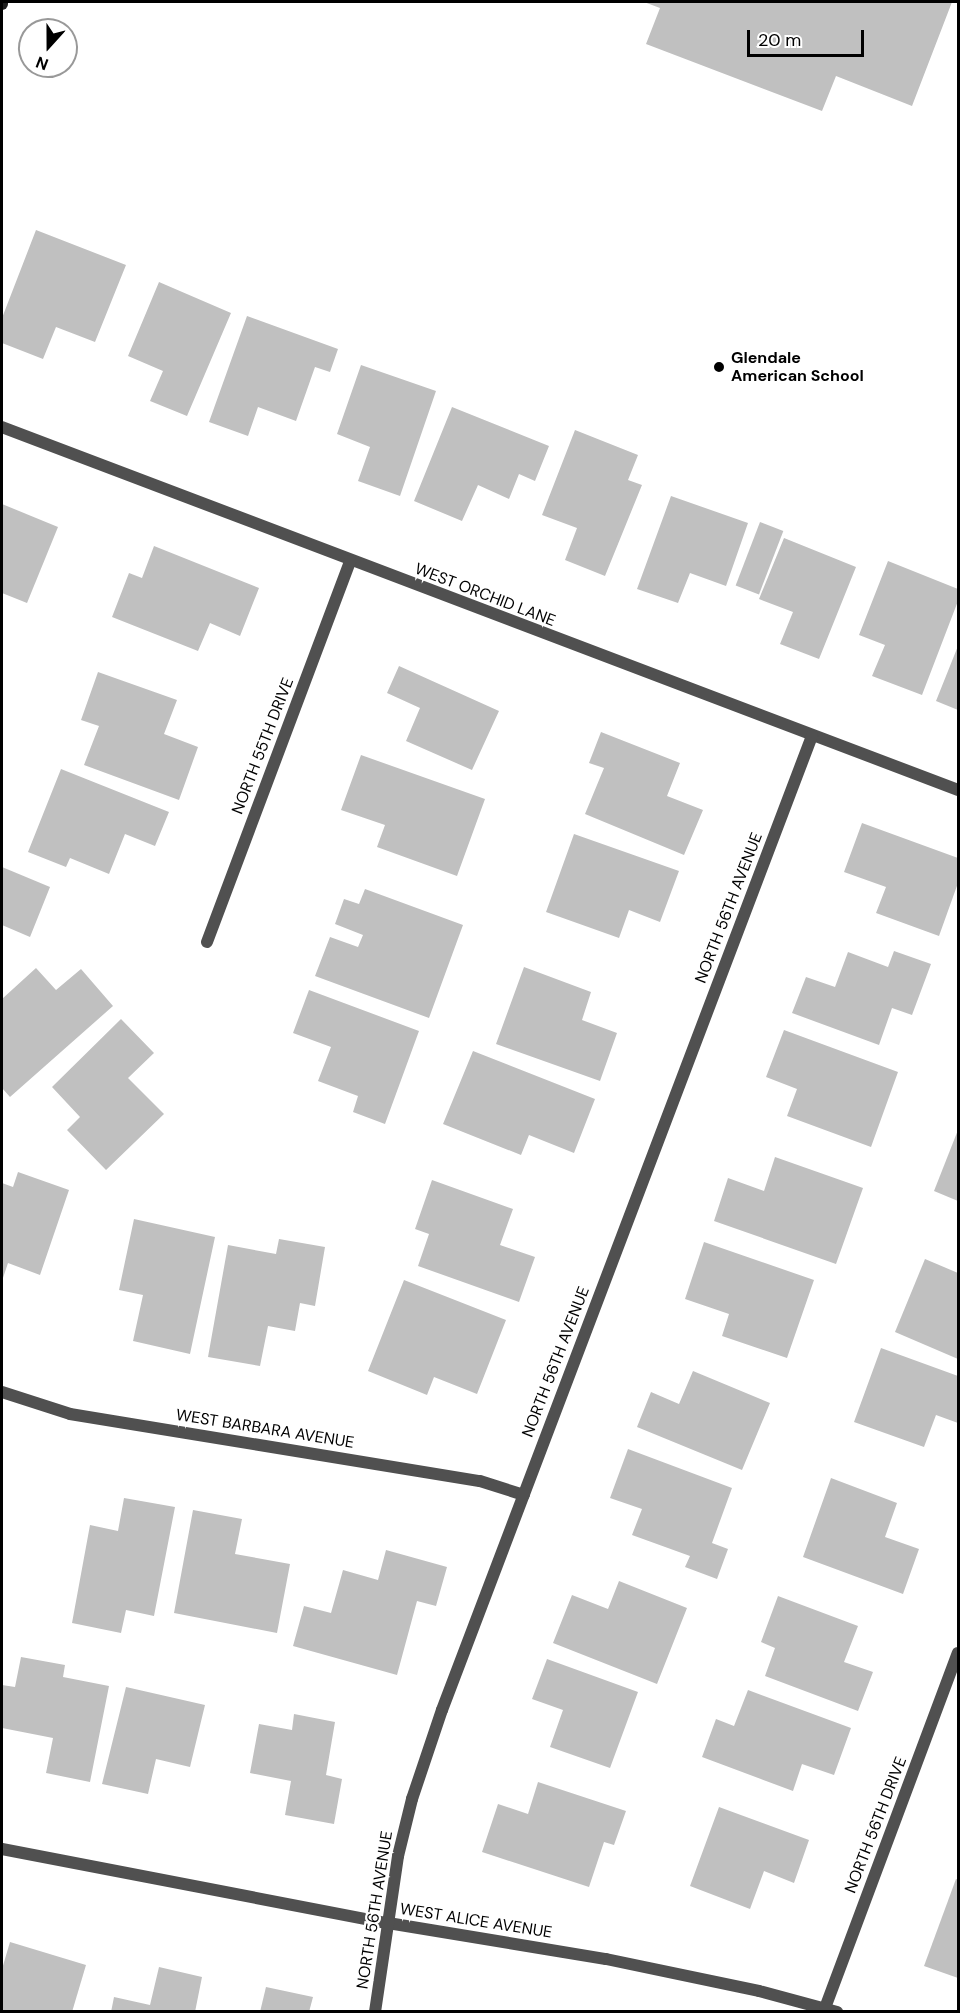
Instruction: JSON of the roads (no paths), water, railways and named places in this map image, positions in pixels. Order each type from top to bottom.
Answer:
[{"type":"street","name":"WEST ORCHID LANE","points":[[2,427],[958,790]]},
{"type":"street","name":"NORTH 55TH DRIVE","points":[[207,942],[350,561]]},
{"type":"street","name":"NORTH 56TH AVENUE","points":[[375,2012],[398,1856],[412,1799],[442,1710],[812,736]]},
{"type":"street","name":"WEST BARBARA AVENUE","points":[[2,1392],[70,1414],[480,1481],[524,1495]]},
{"type":"street","name":"NORTH 56TH DRIVE","points":[[825,2008],[958,1653]]},
{"type":"street","name":"WEST ALICE AVENUE","points":[[2,1849],[388,1923],[606,1959],[759,1991],[837,2012]]},
{"type":"place","name":"Glendale American School","points":[[719,367]]}]
